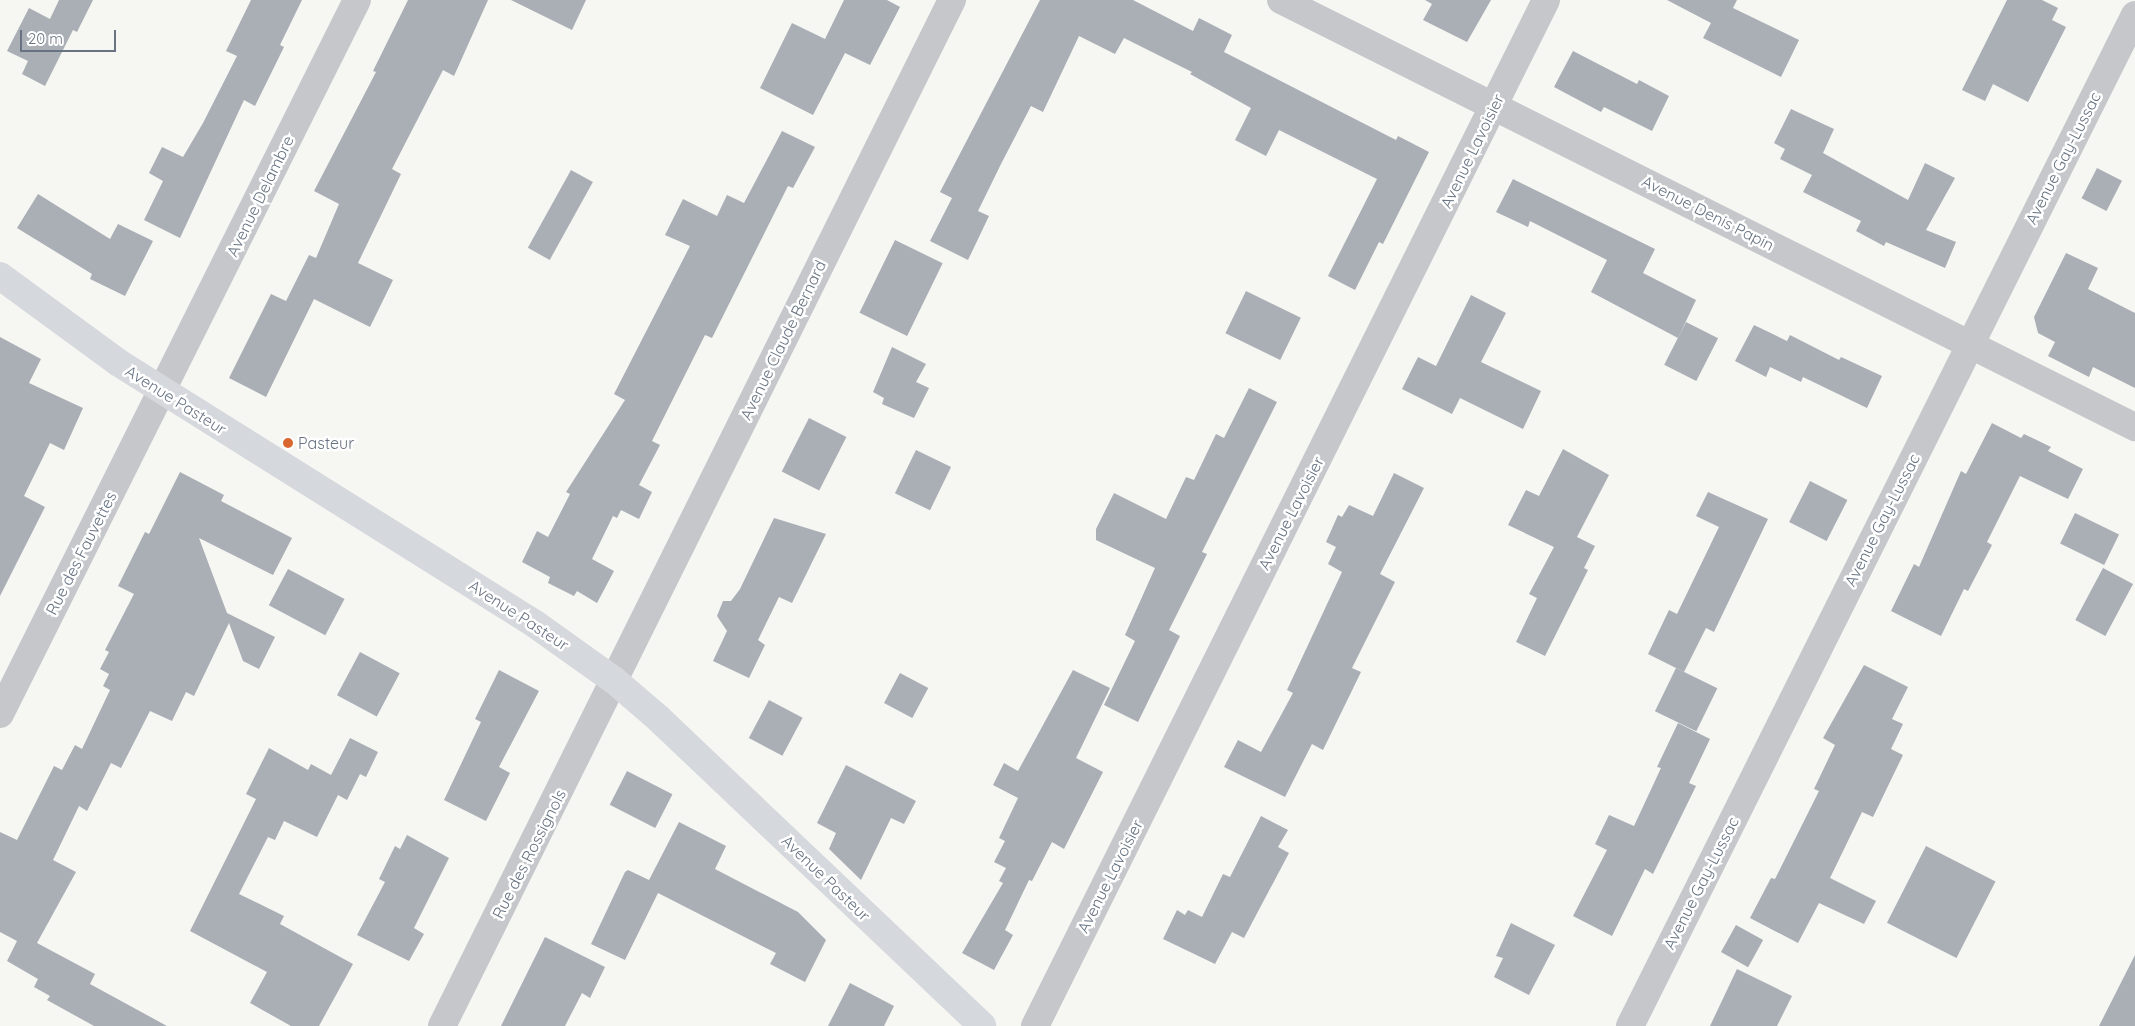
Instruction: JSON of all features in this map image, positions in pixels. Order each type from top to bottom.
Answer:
[{"type":"street","name":"Avenue Delambre","points":[[162,392],[357,0]]},
{"type":"street","name":"Avenue Claude Bernard","points":[[615,681],[952,0]]},
{"type":"street","name":"Avenue Denis Papin","points":[[1281,0],[2135,427]]},
{"type":"street","name":"Avenue Lavoisier","points":[[1035,1026],[1546,0]]},
{"type":"street","name":"Avenue Gay-Lussac","points":[[1630,1026],[2135,15]]},
{"type":"street","name":"Avenue Pasteur","points":[[0,276],[162,392],[536,624],[615,681],[658,718],[982,1026]]},
{"type":"street","name":"Rue des Fauvettes","points":[[0,714],[162,392]]},
{"type":"street","name":"Rue des Rossignols","points":[[442,1026],[615,681]]},
{"type":"building","points":[[59,0],[93,0],[77,32],[73,30],[45,86],[22,74],[28,61],[7,51],[29,8],[50,19]]},
{"type":"building","points":[[251,0],[302,0],[280,45],[284,47],[255,106],[244,100],[180,238],[144,220],[163,181],[149,173],[162,147],[183,157],[203,123],[237,56],[226,51]]},
{"type":"building","points":[[408,0],[488,0],[454,76],[443,70],[392,169],[401,174],[358,263],[393,280],[370,327],[314,299],[266,397],[229,378],[271,294],[286,301],[309,255],[316,258],[339,204],[314,191],[376,72],[373,71]]},
{"type":"building","points":[[511,0],[586,0],[572,30]]},
{"type":"building","points":[[844,0],[887,0],[900,7],[870,65],[845,53],[813,115],[760,88],[792,23],[825,39]]},
{"type":"building","points":[[1040,0],[1133,0],[1193,31],[1199,18],[1232,35],[1224,52],[1396,140],[1398,136],[1429,152],[1383,244],[1379,242],[1355,290],[1328,276],[1377,179],[1279,130],[1266,156],[1235,140],[1251,108],[1190,74],[1192,72],[1124,38],[1115,54],[1079,36],[1043,112],[1031,106],[1001,164],[978,211],[989,216],[968,260],[930,241],[952,198],[940,192]]},
{"type":"building","points":[[1425,0],[1491,0],[1467,42],[1423,20],[1432,4]]},
{"type":"building","points":[[1667,0],[1737,0],[1733,8],[1799,40],[1781,77],[1703,38],[1711,23]]},
{"type":"building","points":[[2007,0],[2042,0],[2058,8],[2052,20],[2066,27],[2028,102],[1993,84],[1985,101],[1962,90]]},
{"type":"building","points":[[1573,51],[1637,84],[1639,80],[1669,96],[1652,131],[1604,107],[1601,112],[1554,87]]},
{"type":"building","points":[[1791,109],[1834,129],[1823,153],[1908,200],[1925,163],[1955,178],[1926,230],[1956,242],[1945,268],[1886,242],[1884,246],[1856,231],[1861,221],[1803,192],[1812,175],[1780,159],[1785,149],[1774,143]]},
{"type":"building","points":[[782,131],[815,147],[793,188],[788,186],[712,338],[705,335],[652,441],[660,445],[639,485],[652,492],[639,519],[621,510],[617,518],[613,516],[592,559],[614,571],[597,603],[577,591],[574,596],[548,583],[550,577],[522,562],[537,531],[548,537],[570,494],[566,492],[625,400],[614,394],[690,246],[665,235],[683,199],[717,216],[727,195],[744,203]]},
{"type":"building","points":[[2097,168],[2122,181],[2107,211],[2082,198]]},
{"type":"building","points":[[571,170],[593,182],[550,260],[528,248]]},
{"type":"building","points":[[1513,179],[1655,249],[1643,273],[1696,300],[1678,338],[1591,292],[1607,260],[1530,221],[1528,227],[1496,212]]},
{"type":"building","points":[[38,194],[110,239],[118,224],[153,241],[125,296],[90,279],[92,274],[17,228]]},
{"type":"building","points":[[895,240],[943,263],[907,336],[859,313]]},
{"type":"building","points":[[2066,253],[2098,268],[2088,289],[2135,313],[2135,388],[2093,367],[2089,377],[2048,356],[2055,342],[2038,333],[2034,317]]},
{"type":"building","points":[[1246,291],[1301,318],[1280,360],[1225,333]]},
{"type":"building","points":[[1471,295],[1506,313],[1481,362],[1541,391],[1523,429],[1460,398],[1452,414],[1402,389],[1418,357],[1436,366]]},
{"type":"building","points":[[1686,322],[1718,338],[1696,381],[1664,365]]},
{"type":"building","points":[[1754,325],[1787,341],[1790,335],[1839,360],[1841,357],[1882,376],[1867,408],[1803,377],[1801,382],[1770,367],[1766,377],[1735,361]]},
{"type":"building","points":[[0,337],[41,359],[29,383],[83,408],[64,450],[50,443],[24,496],[45,507],[0,596]]},
{"type":"building","points":[[892,347],[926,364],[916,382],[929,388],[914,418],[882,404],[884,398],[873,392]]},
{"type":"building","points":[[1249,388],[1277,402],[1202,552],[1207,554],[1169,630],[1180,636],[1138,722],[1104,705],[1135,641],[1125,635],[1155,568],[1096,540],[1096,529],[1114,493],[1166,519],[1186,477],[1194,480],[1216,434],[1224,438]]},
{"type":"building","points":[[809,418],[846,437],[819,491],[782,471]]},
{"type":"building","points":[[1992,423],[2021,438],[2024,434],[2051,447],[2048,451],[2083,469],[2068,499],[2020,476],[1987,542],[1992,545],[1968,591],[1964,589],[1941,636],[1891,611],[1914,564],[1919,567],[1961,471],[1966,474]]},
{"type":"building","points":[[1563,449],[1609,475],[1577,537],[1595,546],[1584,568],[1588,570],[1545,656],[1516,642],[1537,598],[1529,594],[1554,547],[1508,525],[1526,490],[1539,496]]},
{"type":"building","points":[[916,450],[951,467],[930,510],[895,493]]},
{"type":"building","points":[[180,472],[224,495],[221,501],[292,538],[273,575],[199,538],[227,613],[275,637],[259,669],[243,661],[229,623],[194,696],[186,692],[172,721],[150,711],[121,768],[111,763],[87,811],[79,806],[53,860],[76,872],[37,943],[95,974],[90,984],[167,1026],[94,1026],[47,1000],[50,996],[34,987],[38,979],[7,961],[17,941],[0,932],[0,832],[17,840],[54,766],[62,770],[75,745],[82,749],[110,690],[103,686],[109,674],[100,669],[109,652],[105,650],[134,594],[118,586],[145,532],[149,534]]},
{"type":"building","points":[[1394,473],[1424,488],[1380,574],[1395,582],[1352,668],[1361,672],[1323,750],[1312,744],[1285,797],[1224,767],[1238,740],[1261,752],[1293,693],[1287,690],[1342,572],[1328,564],[1336,547],[1326,542],[1338,515],[1342,517],[1349,505],[1373,516]]},
{"type":"building","points":[[1810,481],[1847,500],[1827,541],[1789,522]]},
{"type":"building","points":[[1708,492],[1768,519],[1714,632],[1706,628],[1684,672],[1648,654],[1669,610],[1677,614],[1719,527],[1696,516]]},
{"type":"building","points":[[2075,513],[2119,534],[2104,565],[2060,544]]},
{"type":"building","points":[[774,518],[826,534],[792,603],[779,597],[758,640],[765,645],[749,678],[713,661],[727,631],[717,616],[723,601],[731,601],[740,589]]},
{"type":"building","points":[[2103,568],[2133,584],[2105,636],[2075,620]]},
{"type":"building","points":[[288,569],[345,599],[325,635],[269,605]]},
{"type":"building","points":[[360,652],[400,673],[377,716],[337,695]]},
{"type":"building","points":[[1864,665],[1908,687],[1892,719],[1903,724],[1891,749],[1903,755],[1873,817],[1862,812],[1830,878],[1876,901],[1864,924],[1819,903],[1798,943],[1750,918],[1771,878],[1775,879],[1819,791],[1814,789],[1835,745],[1823,738]]},
{"type":"building","points":[[1676,668],[1717,688],[1696,731],[1655,711]]},
{"type":"building","points":[[499,670],[539,691],[499,767],[510,773],[486,821],[444,800],[481,722],[475,719]]},
{"type":"building","points":[[1073,670],[1110,688],[1076,758],[1103,772],[1064,849],[1052,842],[1032,881],[1029,880],[1005,930],[1013,935],[994,970],[962,953],[1003,883],[999,881],[1006,868],[994,862],[1005,841],[999,838],[1018,798],[993,785],[1004,763],[1018,771]]},
{"type":"building","points":[[900,673],[928,688],[912,718],[884,703]]},
{"type":"building","points":[[769,700],[803,718],[782,756],[749,738]]},
{"type":"building","points":[[1678,723],[1710,739],[1689,783],[1696,786],[1653,874],[1645,869],[1612,936],[1573,916],[1607,850],[1595,844],[1609,815],[1634,826],[1661,768],[1657,767]]},
{"type":"building","points":[[350,738],[378,752],[366,777],[360,774],[347,800],[338,795],[317,837],[284,821],[275,840],[268,837],[239,894],[284,916],[280,924],[353,964],[319,1026],[291,1026],[250,1003],[267,972],[190,931],[256,799],[246,794],[269,748],[308,770],[311,764],[331,775]]},
{"type":"building","points":[[846,765],[916,801],[904,824],[891,818],[861,880],[829,849],[836,833],[817,823]]},
{"type":"building","points":[[627,771],[672,794],[655,828],[610,805]]},
{"type":"building","points":[[1261,816],[1288,830],[1278,847],[1289,853],[1244,938],[1232,932],[1215,964],[1163,939],[1177,910],[1185,915],[1188,910],[1202,917],[1223,874],[1230,877]]},
{"type":"building","points":[[679,822],[726,846],[715,869],[798,912],[826,940],[805,982],[770,964],[776,953],[658,893],[625,960],[591,944],[625,872],[628,870],[649,880]]},
{"type":"building","points":[[407,835],[449,858],[414,928],[424,934],[409,961],[357,935],[385,882],[379,879],[395,846],[400,849]]},
{"type":"building","points":[[1926,846],[1995,881],[1956,958],[1887,923]]},
{"type":"building","points":[[1511,923],[1555,945],[1529,995],[1494,977],[1503,958],[1496,956]]},
{"type":"building","points":[[1736,925],[1763,940],[1748,967],[1721,952]]},
{"type":"building","points":[[545,937],[605,967],[590,998],[582,993],[565,1026],[501,1026]]},
{"type":"building","points":[[2135,955],[2135,1026],[2099,1026]]},
{"type":"building","points":[[1737,969],[1792,996],[1777,1026],[1710,1026]]},
{"type":"building","points":[[850,983],[894,1006],[884,1026],[828,1026]]},
{"type":"place","name":"Pasteur","points":[[288,443]]}]
